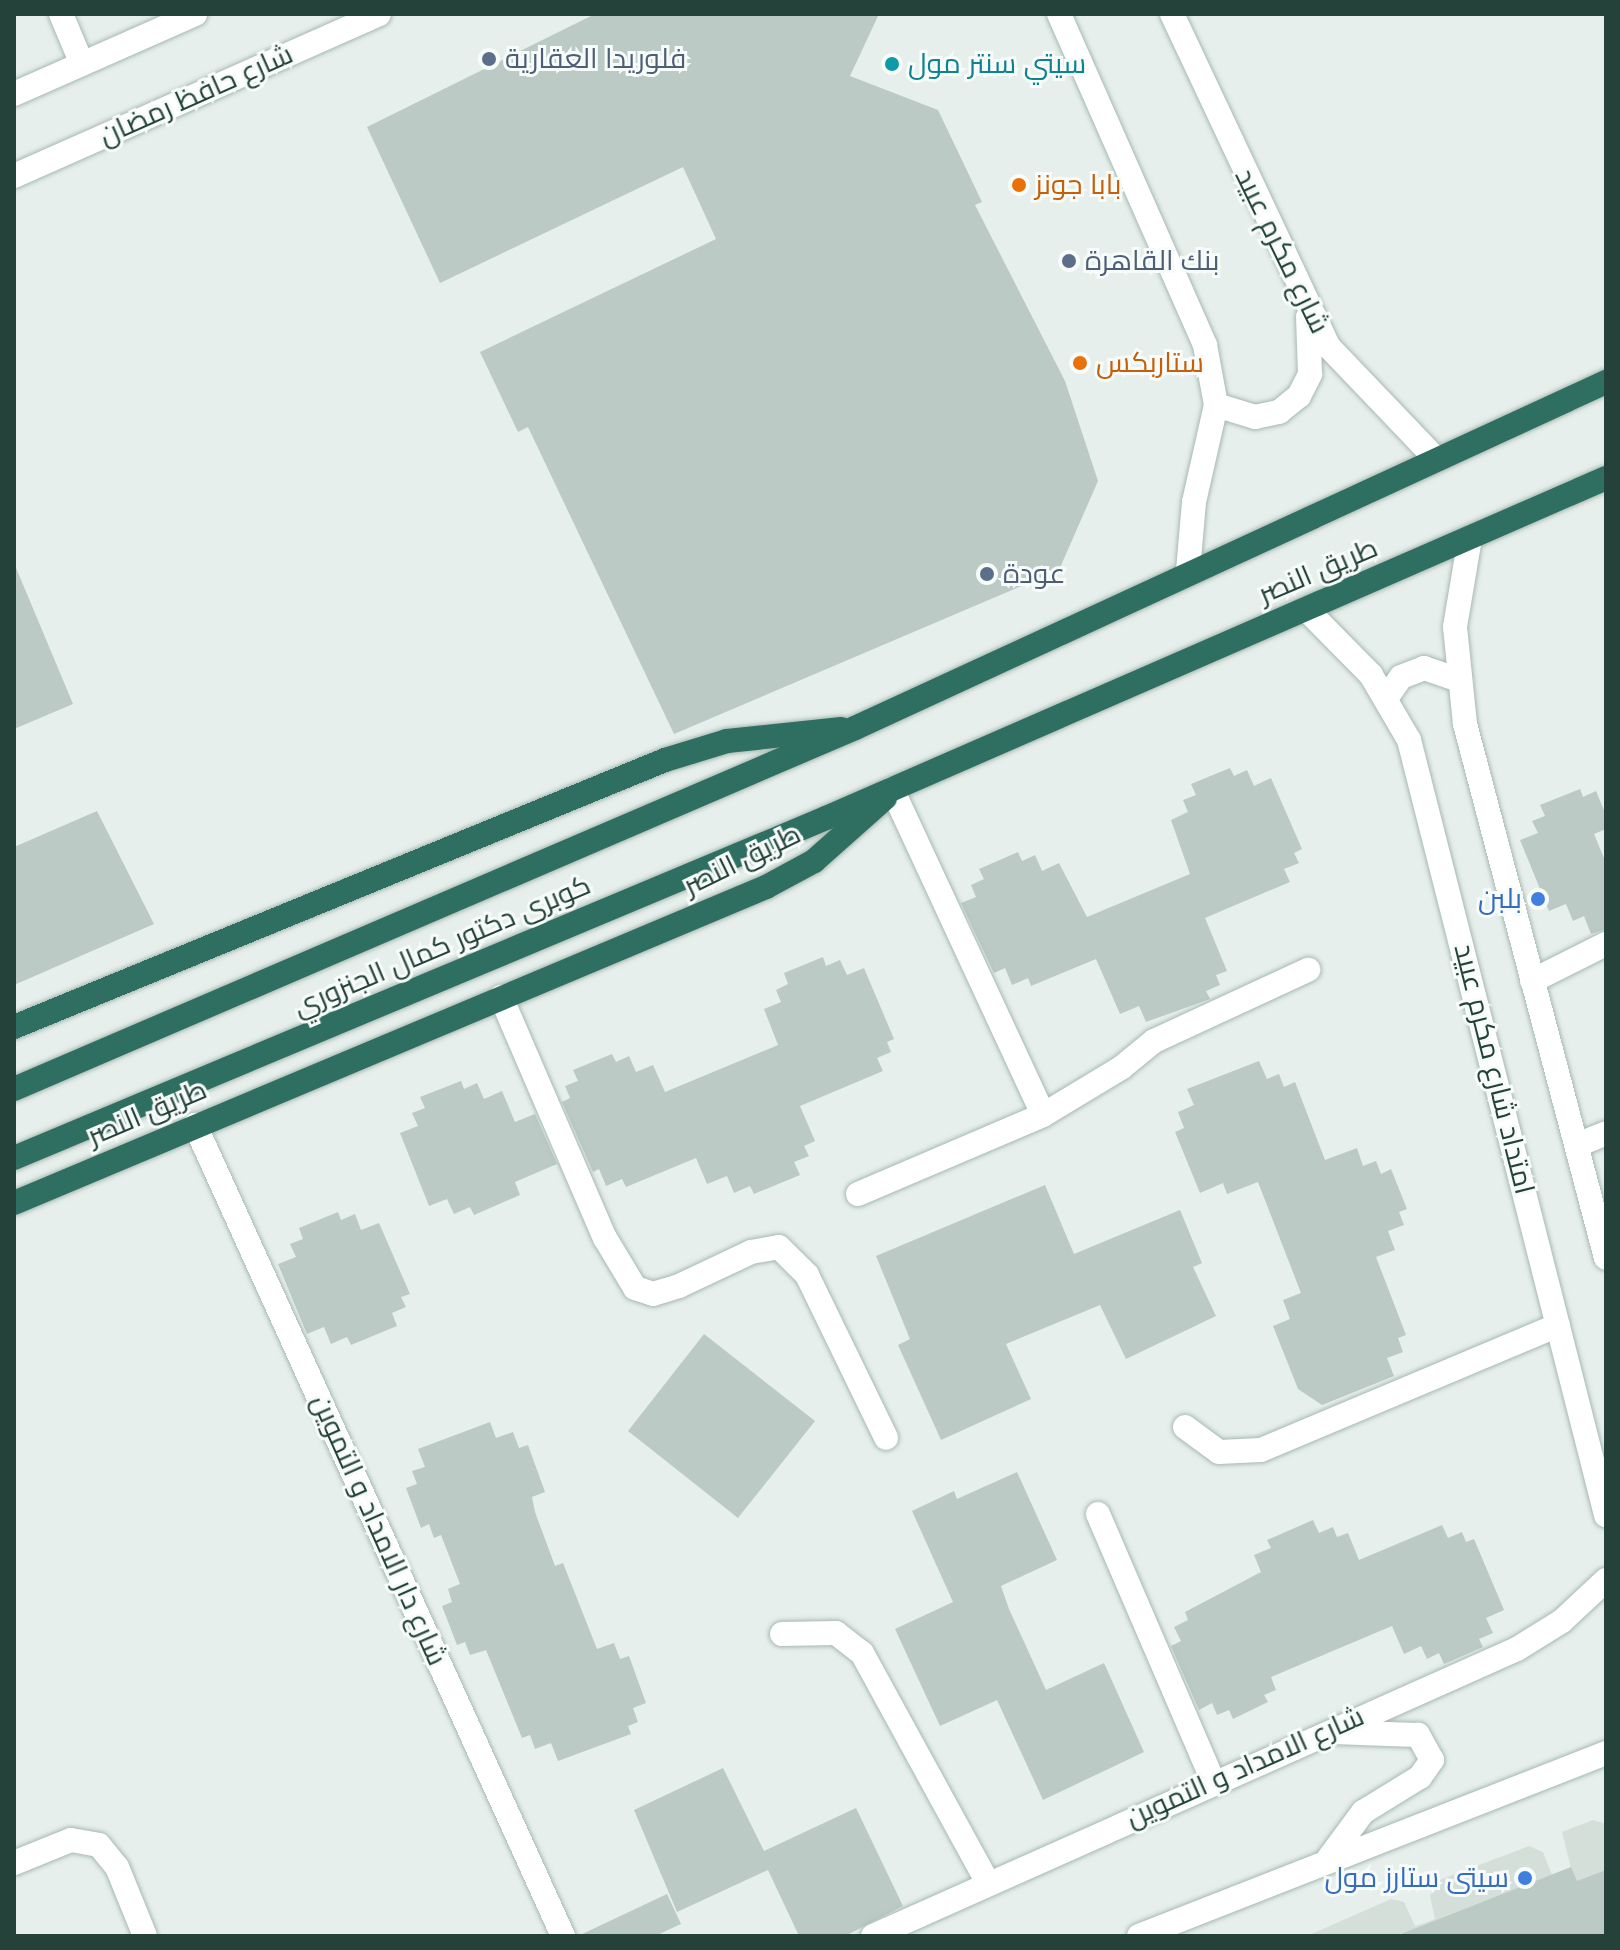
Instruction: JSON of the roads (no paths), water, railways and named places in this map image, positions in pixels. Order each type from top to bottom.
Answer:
[{"type":"highway","name":"طريق النصر","points":[[14,1027],[665,760],[727,741],[855,728],[1188,571],[1606,382]]},
{"type":"highway","name":"طريق النصر","points":[[14,1203],[766,887],[856,828],[892,789],[1606,478]]},
{"type":"highway","name":"كوبرى دكتور كمال الجنزوري","points":[[14,1089],[855,728]]},
{"type":"highway","name":"كوبرى دكتور كمال الجنزوري","points":[[14,1158],[892,789]]},
{"type":"street","points":[[61,14],[82,64]]},
{"type":"street","points":[[14,94],[195,14]]},
{"type":"street","name":"شارع حافظ رمضان","points":[[14,176],[379,14]]},
{"type":"street","points":[[1059,14],[1205,345],[1216,405],[1194,502],[1188,571]]},
{"type":"street","name":"شارع مكرم عبيد","points":[[1172,14],[1308,310],[1354,378],[1435,458]]},
{"type":"street","points":[[1216,405],[1255,417],[1279,412],[1299,396],[1310,374],[1308,310]]},
{"type":"street","name":"امتداد شارع مكرم عبيد","points":[[1470,538],[1455,627],[1458,680],[1532,981],[1606,1258]]},
{"type":"street","name":"امتداد شارع مكرم عبيد","points":[[1306,609],[1387,697],[1409,740],[1606,1515]]},
{"type":"street","points":[[1387,697],[1401,677],[1424,668],[1458,680]]},
{"type":"street","points":[[892,789],[1043,1115]]},
{"type":"street","points":[[1532,981],[1606,944]]},
{"type":"street","points":[[858,1194],[1043,1115],[1121,1068],[1154,1041],[1308,970]]},
{"type":"street","points":[[501,997],[605,1238],[635,1288],[653,1294],[679,1286],[751,1252],[779,1247],[807,1275],[886,1438]]},
{"type":"street","name":"شارع دار الامداد و التموين","points":[[195,1125],[563,1936]]},
{"type":"street","points":[[1577,1145],[1606,1133]]},
{"type":"street","points":[[1185,1427],[1219,1452],[1261,1450],[1558,1325]]},
{"type":"street","points":[[1098,1514],[1213,1781]]},
{"type":"street","name":"شارع الامداد و التموين","points":[[873,1936],[987,1881],[1517,1649],[1562,1621],[1606,1580]]},
{"type":"street","points":[[782,1634],[836,1633],[862,1653],[987,1881]]},
{"type":"street","points":[[1323,1732],[1418,1735],[1432,1760],[1420,1777],[1363,1812],[1329,1858]]},
{"type":"street","points":[[1139,1936],[1329,1858],[1606,1753]]},
{"type":"street","points":[[14,1863],[71,1840],[99,1845],[117,1867],[145,1936]]},
{"type":"place","name":"فلوريدا العقارية","points":[[489,59]]},
{"type":"place","name":"سيتي سنتر مول","points":[[892,64]]},
{"type":"place","name":"بابا جونز","points":[[1019,185]]},
{"type":"place","name":"بنك القاهرة","points":[[1069,261]]},
{"type":"place","name":"ستاربكس","points":[[1080,363]]},
{"type":"place","name":"عودة","points":[[987,574]]},
{"type":"place","name":"بلبن","points":[[1538,899]]},
{"type":"place","name":"سيتى ستارز مول","points":[[1525,1878]]}]
